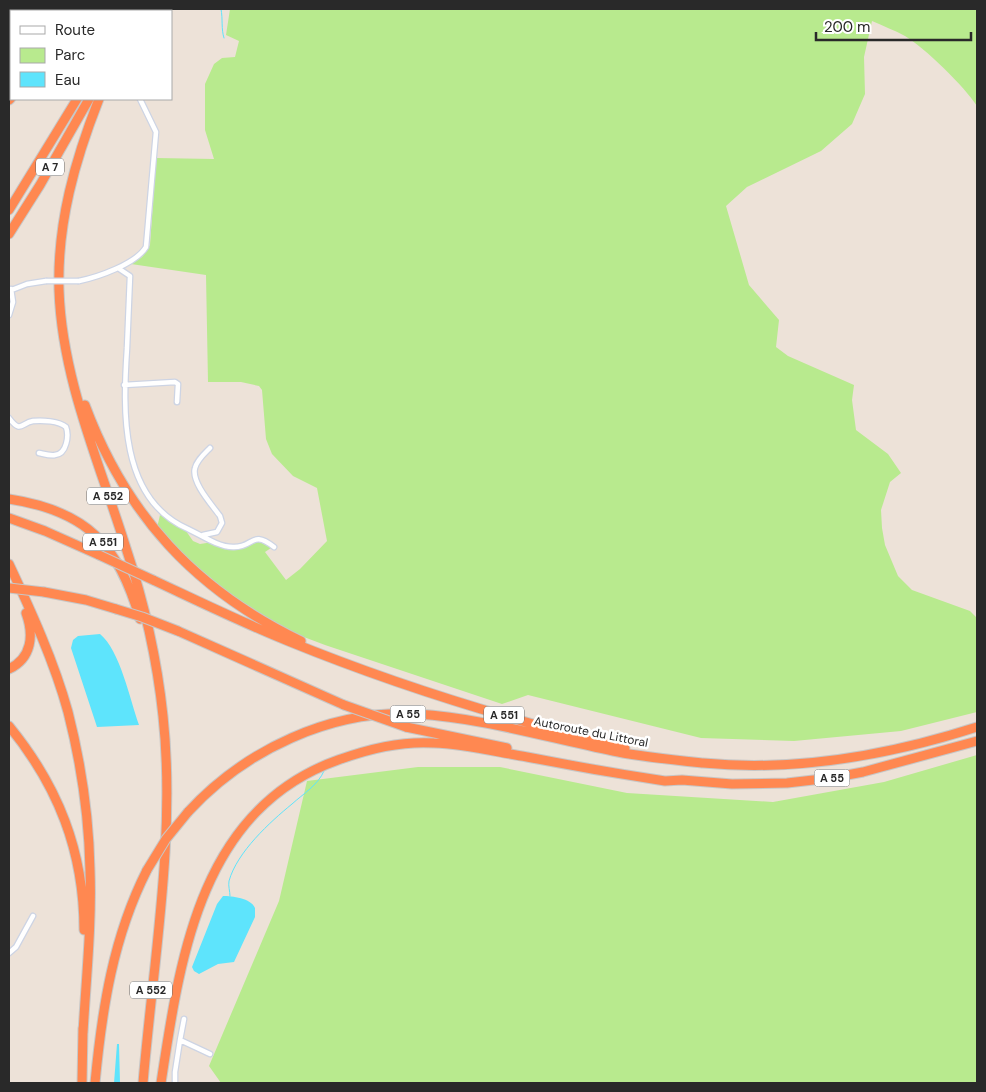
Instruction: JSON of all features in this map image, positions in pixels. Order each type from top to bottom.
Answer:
[{"type":"highway","name":"A 7","points":[[9,210],[76,100]]},
{"type":"highway","name":"A 7","points":[[9,234],[40,185],[88,100]]},
{"type":"highway","name":"A 552","points":[[99,100],[77,159],[65,211],[61,233],[59,288],[62,329],[69,366],[80,409],[126,547],[142,604],[155,665],[163,716],[166,759],[166,823],[161,897],[143,1083]]},
{"type":"highway","name":"A 552","points":[[62,329],[82,398],[95,432],[112,467],[132,500],[155,530],[189,566],[228,599],[282,631],[358,668]]},
{"type":"highway","name":"A 551","points":[[9,499],[49,509],[70,517],[88,528],[104,542],[118,562],[135,601],[152,668],[159,722],[162,779],[161,897]]},
{"type":"highway","name":"A 551","points":[[9,518],[99,554],[270,634],[358,668],[479,707],[652,756]]},
{"type":"highway","points":[[9,564],[28,604],[68,711],[84,792],[90,868],[90,915],[83,1033]]},
{"type":"highway","points":[[9,569],[28,620],[31,636],[26,654],[16,665],[9,669]]},
{"type":"highway","points":[[9,588],[86,600],[142,617],[178,631],[344,705],[406,727],[682,780]]},
{"type":"highway","name":"Autoroute du Littoral","points":[[95,1083],[102,1014],[116,949],[130,905],[147,870],[166,839],[188,812],[213,788],[247,762],[264,751],[316,729],[363,718],[415,714],[485,724],[619,753],[736,765],[790,764],[857,756],[906,747],[977,727]]},
{"type":"highway","points":[[9,726],[29,751],[56,796],[74,849],[83,899],[82,1083]]},
{"type":"highway","name":"A 55","points":[[161,1083],[183,961],[191,930],[207,886],[228,846],[246,823],[272,798],[303,776],[327,764],[378,747],[407,743],[434,743],[471,747],[665,781],[682,780],[732,784],[787,783],[863,772],[977,742]]},
{"type":"street","points":[[9,315],[12,302],[10,290],[27,284],[46,281],[93,278],[118,268],[138,256],[146,247],[156,132],[140,100]]},
{"type":"street","points":[[118,268],[130,276],[124,385],[129,444],[142,487],[165,515],[179,525],[216,542],[232,547],[262,539],[274,547]]},
{"type":"street","points":[[124,385],[175,382],[178,384],[177,402]]},
{"type":"street","points":[[9,418],[19,427],[24,427],[34,421],[58,422],[66,427],[66,443],[59,454],[39,453]]},
{"type":"street","points":[[203,535],[218,532],[222,523],[220,516],[195,478],[197,463],[210,448]]},
{"type":"street","points":[[9,953],[16,947],[33,916]]},
{"type":"street","points":[[175,1083],[175,1072],[184,1019]]},
{"type":"street","points":[[180,1040],[210,1054]]},
{"type":"green space","points":[[230,9],[977,9],[977,106],[954,78],[923,49],[905,36],[872,21],[864,57],[865,94],[852,124],[821,151],[747,187],[726,206],[749,285],[779,320],[776,347],[788,356],[854,385],[852,400],[856,430],[888,454],[901,473],[890,482],[881,510],[885,545],[898,576],[912,590],[970,611],[977,618],[977,712],[901,731],[794,741],[701,738],[528,695],[502,704],[288,631],[230,594],[188,559],[157,528],[160,515],[186,531],[193,541],[200,544],[213,542],[228,548],[260,540],[266,543],[271,548],[265,552],[286,580],[300,569],[327,541],[317,488],[293,476],[272,454],[266,439],[262,390],[259,386],[241,382],[208,382],[206,275],[131,264],[142,257],[150,245],[156,158],[214,159],[205,130],[205,84],[214,64],[222,58],[235,57],[239,41],[226,35]]},
{"type":"green space","points":[[977,755],[977,1083],[221,1083],[209,1066],[279,901],[307,781],[418,767],[500,767],[627,793],[773,802],[884,782]]},
{"type":"water","points":[[100,634],[107,641],[119,663],[139,725],[97,727],[71,648],[73,640],[78,636]]},
{"type":"water","points":[[223,896],[236,897],[250,902],[255,908],[255,917],[234,962],[218,964],[199,974],[192,967],[217,904]]},
{"type":"water","points":[[117,1044],[119,1044],[120,1083],[114,1083]]},
{"type":"waterway","points":[[221,9],[224,38]]},
{"type":"waterway","points":[[230,896],[229,881],[239,859],[255,838],[314,785],[324,771]]}]
